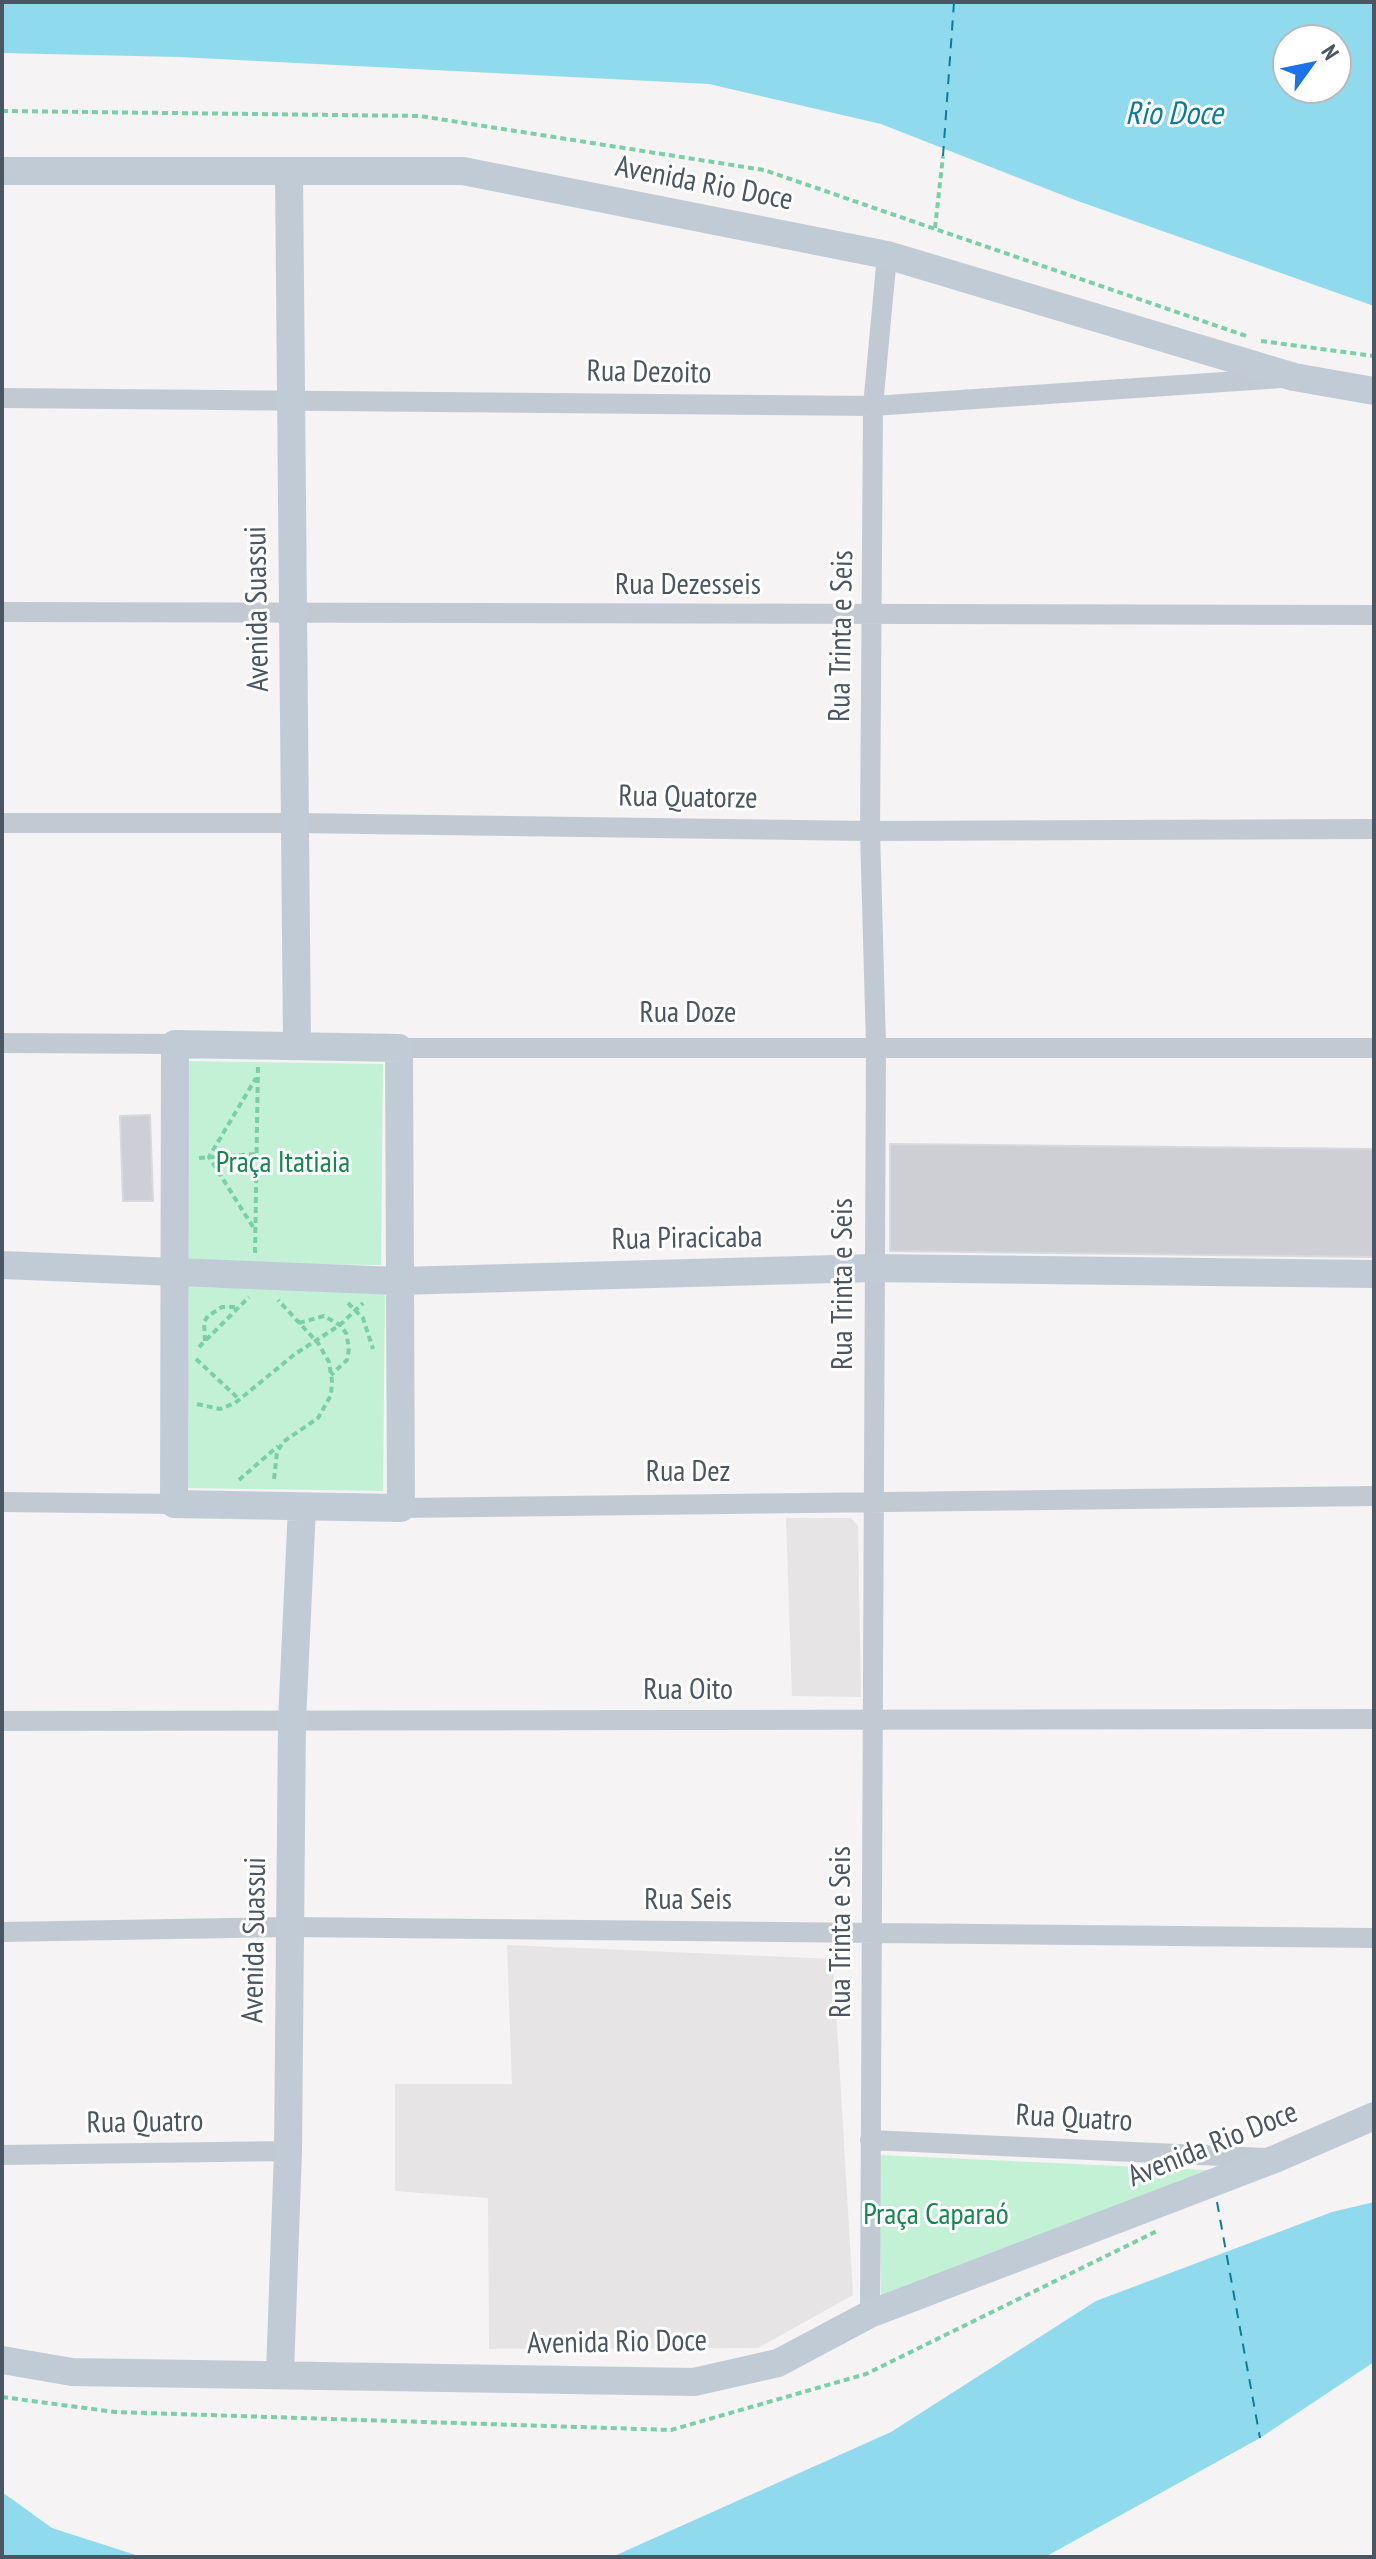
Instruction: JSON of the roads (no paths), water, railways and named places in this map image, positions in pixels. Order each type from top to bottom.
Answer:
[{"type":"street","name":"Avenida Rio Doce","points":[[2,171],[463,171],[887,255],[1294,377],[1374,391]]},
{"type":"street","name":"Avenida Suassui","points":[[289,173],[297,1044]]},
{"type":"street","name":"Rua Trinta e Seis","points":[[870,2314],[870,1720],[876,1046],[870,831],[874,616],[873,406],[887,255]]},
{"type":"street","name":"Rua Dezoito","points":[[2,398],[873,406],[1294,377]]},
{"type":"street","name":"Rua Dezesseis","points":[[2,612],[1374,615]]},
{"type":"street","name":"Rua Quatorze","points":[[2,823],[294,823],[870,831],[1374,829]]},
{"type":"street","name":"Rua Doze","points":[[2,1043],[297,1044],[399,1048],[1374,1048]]},
{"type":"street","points":[[174,1504],[175,1044]]},
{"type":"street","points":[[399,1048],[401,1508]]},
{"type":"street","name":"Rua Piracicaba","points":[[2,1265],[175,1272],[260,1287],[873,1268],[1374,1274]]},
{"type":"street","name":"Rua Dez","points":[[2,1502],[401,1508],[1374,1496]]},
{"type":"street","name":"Avenida Suassui","points":[[280,2373],[288,2151],[292,1721],[302,1507]]},
{"type":"street","name":"Rua Oito","points":[[2,1721],[1374,1719]]},
{"type":"street","name":"Rua Seis","points":[[2,1932],[288,1927],[1374,1938]]},
{"type":"street","name":"Avenida Rio Doce","points":[[2,2360],[72,2372],[694,2382],[778,2363],[870,2314],[1275,2159],[1374,2116]]},
{"type":"street","name":"Rua Quatro","points":[[870,2140],[1275,2159]]},
{"type":"street","name":"Rua Quatro","points":[[2,2155],[288,2151]]},
{"type":"water","name":"Rio Doce","points":[[2,2],[1374,2],[1374,306],[1075,200],[881,124],[709,84],[179,57],[2,53]]},
{"type":"water","points":[[1374,2202],[1374,2362],[1260,2438],[1045,2557],[612,2557],[891,2432],[1096,2301],[1332,2212]]},
{"type":"water","points":[[2,2492],[52,2528],[142,2557],[2,2557]]},
{"type":"park label","name":"Praça Itatiaia","points":[[283,1163]]},
{"type":"park label","name":"Praça Caparaó","points":[[936,2215]]}]
